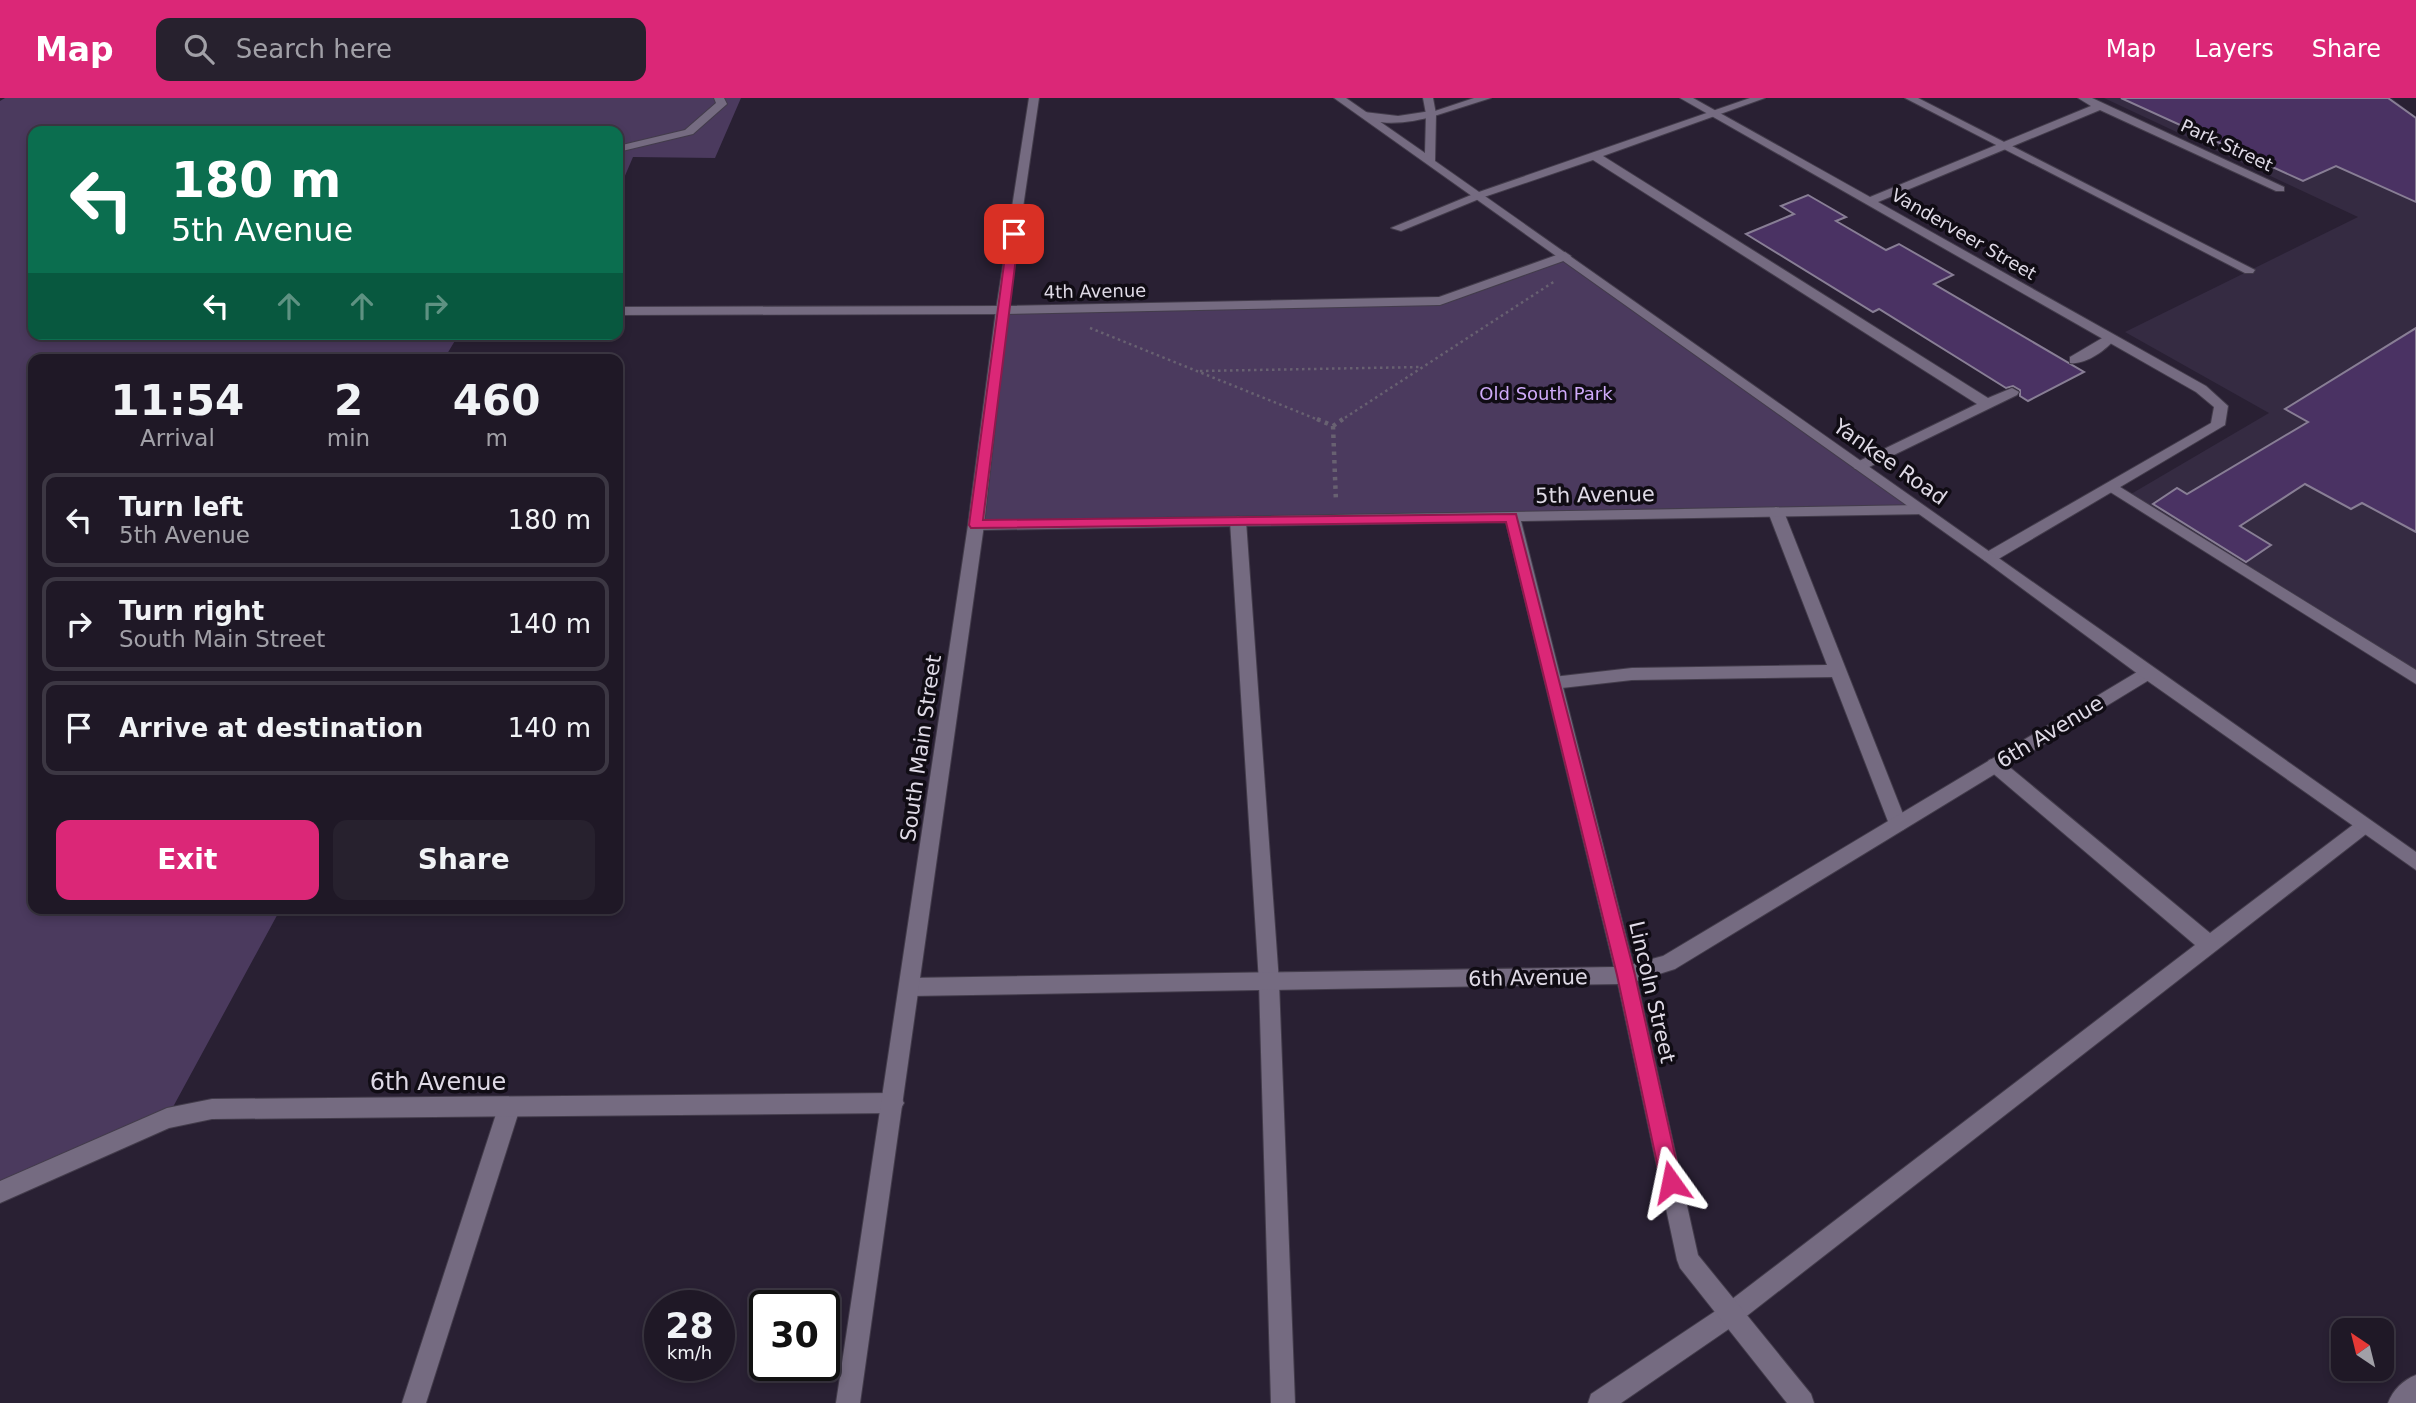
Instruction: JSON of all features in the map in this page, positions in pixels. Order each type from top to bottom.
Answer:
[{"type":"street","points":[[623,148],[688,132],[722,104],[719,98]]},
{"type":"street","name":"South Main Street","points":[[848,1403],[976,525],[1002,310],[1034,98]]},
{"type":"street","name":"Yankee Road","points":[[1339,98],[1409,149],[1430,160],[1480,195],[2416,862]]},
{"type":"street","points":[[1428,98],[1432,114],[1430,160]]},
{"type":"street","points":[[1364,116],[1392,121],[1411,120],[1486,98]]},
{"type":"street","name":"Vanderveer Street","points":[[1685,98],[2201,389],[2221,406],[2218,425],[2112,487]]},
{"type":"street","points":[[1397,228],[1480,195],[1760,98]]},
{"type":"street","points":[[1910,98],[2249,270]]},
{"type":"street","name":"Park Street","points":[[2083,98],[2280,189]]},
{"type":"street","points":[[1871,201],[2100,106]]},
{"type":"street","points":[[1595,156],[1987,404]]},
{"type":"street","name":"4th Avenue","points":[[623,311],[1002,310],[1440,301],[1565,256]]},
{"type":"street","points":[[2075,360],[2098,348],[2109,338]]},
{"type":"street","points":[[1860,466],[2012,391]]},
{"type":"street","points":[[1990,557],[2112,487],[2416,678]]},
{"type":"street","name":"5th Avenue","points":[[976,525],[1921,510]]},
{"type":"street","points":[[1776,512],[1898,824]]},
{"type":"street","name":"Lincoln Street","points":[[1512,517],[1626,975],[1688,1260],[1802,1403]]},
{"type":"street","points":[[1238,522],[1269,982],[1283,1403]]},
{"type":"street","points":[[1553,683],[1632,674],[1838,671]]},
{"type":"street","name":"6th Avenue","points":[[910,987],[1583,978],[1626,975],[1668,964],[2148,673]]},
{"type":"street","points":[[1996,765],[2210,945]]},
{"type":"street","points":[[1600,1403],[1731,1314],[2364,826]]},
{"type":"street","name":"6th Avenue","points":[[0,1192],[167,1118],[212,1109],[893,1103]]},
{"type":"street","points":[[414,1403],[509,1108]]},
{"type":"path","points":[[1333,426],[1564,275],[1565,256]]},
{"type":"path","points":[[1085,326],[1333,426]]},
{"type":"path","points":[[1196,371],[1423,367]]},
{"type":"path","points":[[1333,426],[1337,520]]},
{"type":"shaded area","points":[[2104,98],[2392,98],[2416,117],[2416,670],[2131,494],[2269,413],[2125,332],[2358,217]]},
{"type":"green space","points":[[5,98],[741,98],[715,158],[633,157],[623,180],[623,126],[28,126],[28,340],[455,340],[447,354],[28,354],[28,914],[278,914],[167,1118],[0,1192],[0,101]]},
{"type":"green space","name":"Old South Park","points":[[1565,256],[1921,510],[976,525],[1002,310],[1440,301]]},
{"type":"building","points":[[2121,98],[2388,98],[2416,118],[2416,202],[2336,166],[2303,181]]},
{"type":"building","points":[[1808,195],[1846,217],[1836,221],[1886,250],[1899,244],[1953,275],[1934,284],[2084,372],[2028,401],[2020,396],[2020,390],[2013,386],[2006,388],[1879,309],[1873,312],[1746,234],[1794,214],[1781,206]]},
{"type":"building","points":[[2416,328],[2416,532],[2362,503],[2351,509],[2305,484],[2240,526],[2271,545],[2246,562],[2153,504],[2177,488],[2187,494],[2308,422],[2285,409]]},
{"type":"route","points":[[1014,234],[976,525],[1512,517],[1626,975],[1671,1182]]}]
